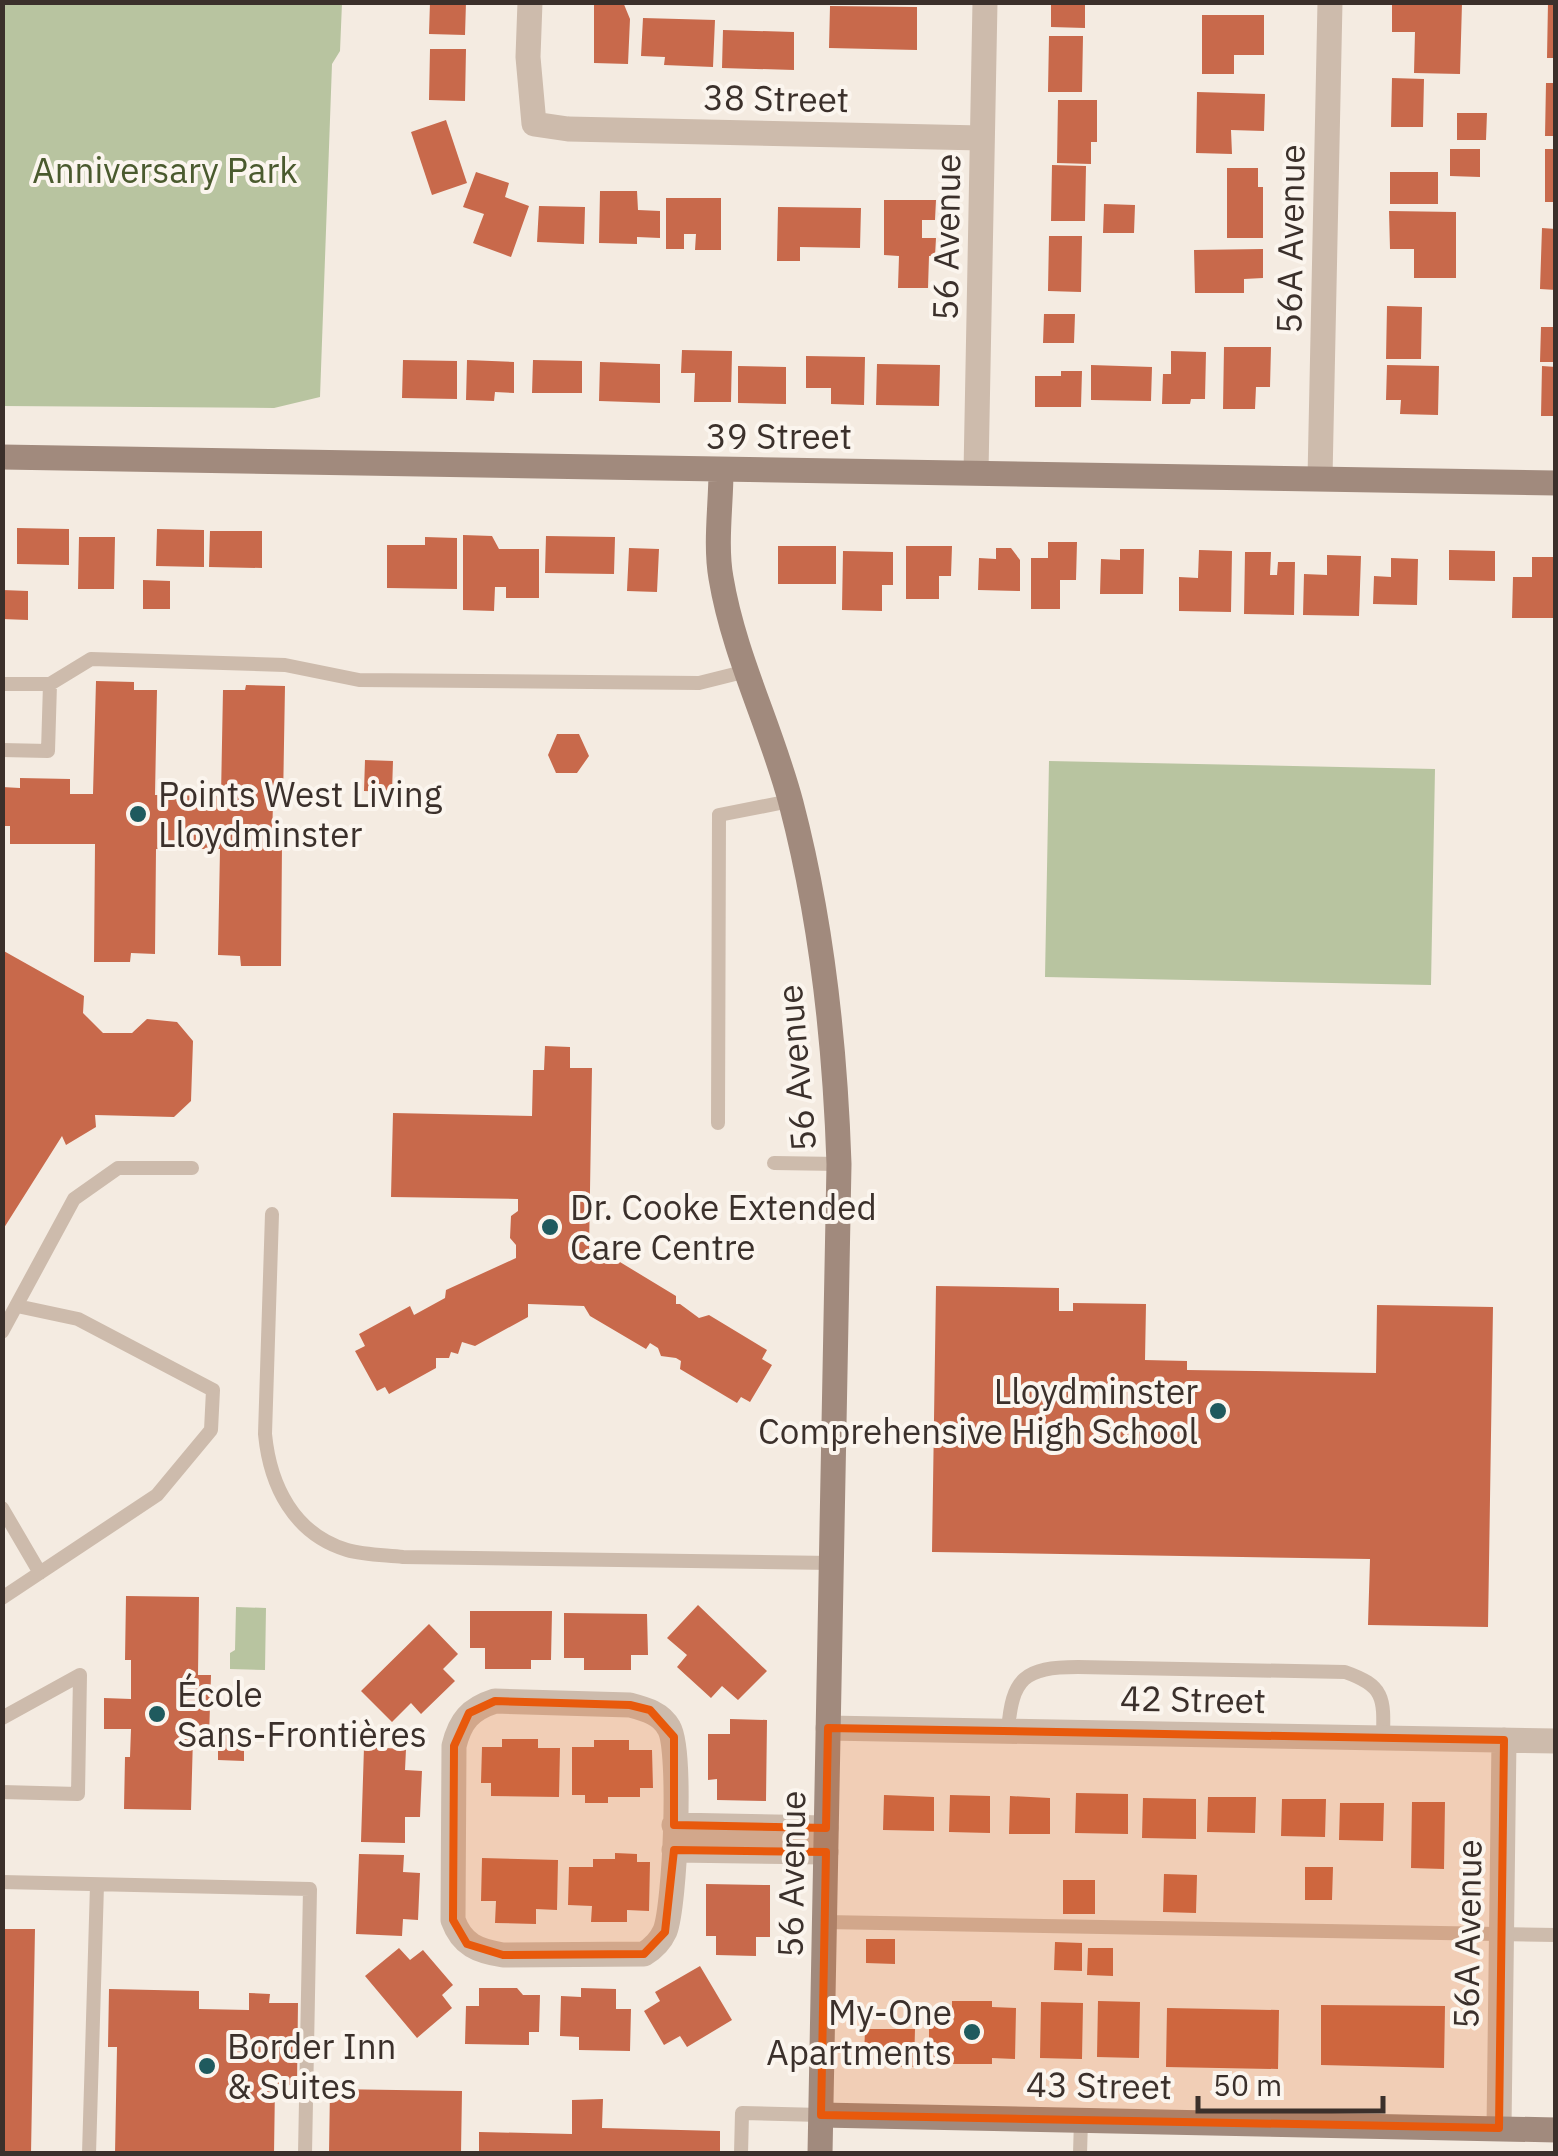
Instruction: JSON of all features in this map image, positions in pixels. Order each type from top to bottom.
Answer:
[{"type":"street","name":"38 Street","points":[[530,2],[528,57],[534,124],[568,129],[982,138]]},
{"type":"street","name":"56 Avenue","points":[[976,472],[985,2]]},
{"type":"street","name":"56A Avenue","points":[[1320,478],[1330,2]]},
{"type":"street","name":"39 Street","points":[[2,458],[1556,483]]},
{"type":"street","name":"56 Avenue","points":[[721,471],[720,573],[731,628],[790,801],[825,980],[836,1072],[839,1164],[820,2154]]},
{"type":"street","points":[[495,1701],[630,1704],[650,1710],[667,1723],[674,1737],[674,1838],[670,1909],[656,1947],[644,1954],[503,1955],[468,1944],[458,1934],[454,1920],[454,1746],[459,1728],[469,1713],[495,1701]]},
{"type":"street","name":"42 Street","points":[[828,1728],[1556,1741]]},
{"type":"street","name":"56A Avenue","points":[[1499,2128],[1504,1740]]},
{"type":"street","points":[[674,1838],[826,1840]]},
{"type":"street","name":"43 Street","points":[[821,2114],[1556,2130]]},
{"type":"lane","points":[[2,684],[50,684],[91,659],[285,665],[359,680],[699,682],[747,672]]},
{"type":"lane","points":[[2,750],[48,750],[50,684]]},
{"type":"lane","points":[[718,1123],[719,815],[790,801]]},
{"type":"lane","points":[[774,1163],[839,1164]]},
{"type":"lane","points":[[2,1332],[74,1200],[118,1168],[192,1168]]},
{"type":"lane","points":[[272,1214],[264,1434],[268,1463],[297,1522],[320,1538],[348,1551],[403,1557],[832,1563]]},
{"type":"lane","points":[[2,1598],[158,1495],[211,1430],[212,1390],[78,1319],[17,1306]]},
{"type":"lane","points":[[2,1508],[40,1573]]},
{"type":"lane","points":[[1008,1731],[1011,1696],[1032,1672],[1054,1667],[1097,1667],[1344,1672],[1364,1678],[1379,1691],[1384,1704],[1383,1738]]},
{"type":"lane","points":[[2,1718],[80,1675],[78,1794],[2,1792]]},
{"type":"lane","points":[[2,1882],[310,1889],[304,2154]]},
{"type":"lane","points":[[89,2154],[97,1884]]},
{"type":"lane","points":[[825,1922],[1556,1935]]},
{"type":"lane","points":[[741,2154],[742,2113],[821,2114]]},
{"type":"lane","points":[[1080,2154],[1081,2120]]},
{"type":"highlighted area","points":[[495,1701],[630,1705],[650,1710],[674,1737],[674,1825],[826,1828],[828,1728],[1504,1740],[1499,2128],[821,2115],[826,1852],[674,1850],[665,1932],[644,1954],[503,1955],[467,1944],[453,1920],[454,1746],[469,1713]]},
{"type":"green space","name":"Anniversary Park","points":[[3,2],[342,3],[340,51],[332,64],[320,397],[274,408],[3,406]]},
{"type":"green space","points":[[1049,761],[1435,769],[1431,985],[1045,977]]},
{"type":"green space","points":[[236,1607],[266,1608],[265,1670],[230,1669],[230,1653],[235,1650]]},
{"type":"building","points":[[430,2],[466,2],[465,35],[429,34]]},
{"type":"building","points":[[594,2],[623,2],[630,19],[628,64],[594,63]]},
{"type":"building","points":[[1392,2],[1462,3],[1460,74],[1414,73],[1415,32],[1392,32]]},
{"type":"building","points":[[1548,2],[1556,3],[1556,58],[1547,58]]},
{"type":"building","points":[[1051,3],[1085,3],[1085,28],[1051,27]]},
{"type":"building","points":[[830,6],[917,7],[917,50],[829,48]]},
{"type":"building","points":[[1202,15],[1264,15],[1264,55],[1234,55],[1234,74],[1202,74]]},
{"type":"building","points":[[643,18],[715,20],[713,67],[664,65],[665,57],[641,56]]},
{"type":"building","points":[[723,30],[794,32],[794,70],[722,68]]},
{"type":"building","points":[[1049,36],[1083,36],[1082,92],[1048,92]]},
{"type":"building","points":[[430,49],[466,49],[465,101],[429,100]]},
{"type":"building","points":[[1392,78],[1424,79],[1423,127],[1391,127]]},
{"type":"building","points":[[1546,83],[1556,83],[1556,136],[1545,136]]},
{"type":"building","points":[[1197,92],[1265,94],[1264,131],[1231,130],[1232,154],[1196,153]]},
{"type":"building","points":[[1058,100],[1097,100],[1097,142],[1091,142],[1091,164],[1057,163]]},
{"type":"building","points":[[1457,113],[1487,113],[1486,140],[1457,140]]},
{"type":"building","points":[[446,120],[467,183],[432,195],[411,132]]},
{"type":"building","points":[[1450,149],[1480,149],[1480,177],[1450,176]]},
{"type":"building","points":[[1545,149],[1556,149],[1556,202],[1545,202]]},
{"type":"building","points":[[1052,165],[1086,166],[1085,221],[1051,221]]},
{"type":"building","points":[[1227,168],[1258,168],[1258,187],[1263,187],[1263,238],[1227,238]]},
{"type":"building","points":[[476,172],[509,183],[505,197],[529,206],[511,257],[473,243],[484,214],[463,207]]},
{"type":"building","points":[[1390,172],[1438,172],[1438,204],[1390,204]]},
{"type":"building","points":[[600,191],[637,191],[638,210],[660,211],[660,238],[637,237],[637,244],[599,243]]},
{"type":"building","points":[[666,198],[721,198],[721,250],[695,250],[696,234],[684,234],[684,249],[666,249]]},
{"type":"building","points":[[884,200],[936,200],[935,220],[922,220],[922,238],[936,238],[935,256],[929,256],[928,288],[898,288],[899,256],[884,255]]},
{"type":"building","points":[[1104,204],[1135,205],[1134,233],[1103,233]]},
{"type":"building","points":[[539,206],[585,207],[584,244],[537,242]]},
{"type":"building","points":[[778,207],[861,208],[860,248],[800,247],[800,261],[777,261]]},
{"type":"building","points":[[1389,211],[1456,212],[1456,278],[1414,278],[1414,249],[1390,249]]},
{"type":"building","points":[[1542,228],[1556,229],[1556,290],[1540,289]]},
{"type":"building","points":[[1049,236],[1082,236],[1081,292],[1048,291]]},
{"type":"building","points":[[1263,249],[1263,278],[1244,279],[1244,293],[1195,293],[1194,250]]},
{"type":"building","points":[[1387,306],[1422,307],[1421,359],[1386,359]]},
{"type":"building","points":[[1044,314],[1075,314],[1074,343],[1043,343]]},
{"type":"building","points":[[1541,327],[1556,327],[1556,362],[1540,362]]},
{"type":"building","points":[[1224,347],[1271,347],[1270,387],[1256,387],[1255,409],[1223,409]]},
{"type":"building","points":[[682,350],[732,351],[731,402],[694,402],[695,373],[681,373]]},
{"type":"building","points":[[1171,351],[1206,352],[1205,399],[1191,399],[1190,404],[1162,404],[1163,374],[1171,374]]},
{"type":"building","points":[[806,356],[865,357],[864,405],[831,404],[831,388],[806,388]]},
{"type":"building","points":[[403,360],[457,361],[457,399],[402,398]]},
{"type":"building","points":[[467,360],[514,362],[514,393],[495,392],[494,401],[466,400]]},
{"type":"building","points":[[533,360],[582,361],[582,393],[532,393]]},
{"type":"building","points":[[600,362],[660,364],[660,403],[599,401]]},
{"type":"building","points":[[877,364],[940,365],[939,406],[876,405]]},
{"type":"building","points":[[1091,365],[1152,367],[1151,401],[1091,400]]},
{"type":"building","points":[[1387,365],[1439,366],[1438,415],[1400,414],[1401,400],[1386,400]]},
{"type":"building","points":[[738,366],[786,367],[786,404],[738,403]]},
{"type":"building","points":[[1542,366],[1556,367],[1556,416],[1541,416]]},
{"type":"building","points":[[1061,371],[1082,371],[1081,407],[1035,407],[1035,376],[1061,376]]},
{"type":"building","points":[[17,528],[69,529],[69,565],[17,564]]},
{"type":"building","points":[[157,529],[204,530],[204,567],[156,566]]},
{"type":"building","points":[[210,531],[262,531],[262,568],[209,567]]},
{"type":"building","points":[[463,535],[492,536],[499,549],[539,549],[539,598],[506,598],[506,587],[495,587],[494,611],[463,610]]},
{"type":"building","points":[[546,536],[615,537],[614,574],[545,573]]},
{"type":"building","points":[[79,537],[115,537],[114,589],[78,589]]},
{"type":"building","points":[[425,537],[457,538],[457,589],[387,588],[387,545],[425,545]]},
{"type":"building","points":[[1048,542],[1077,542],[1076,580],[1060,580],[1060,609],[1031,609],[1031,558],[1048,558]]},
{"type":"building","points":[[778,546],[836,546],[836,584],[778,584]]},
{"type":"building","points":[[906,546],[952,546],[951,576],[939,576],[939,599],[906,599]]},
{"type":"building","points":[[629,548],[659,549],[657,592],[627,591]]},
{"type":"building","points":[[996,548],[1011,548],[1020,560],[1020,591],[978,590],[979,558],[996,559]]},
{"type":"building","points":[[1120,549],[1144,549],[1143,594],[1100,594],[1101,559],[1120,560]]},
{"type":"building","points":[[1199,550],[1232,551],[1231,612],[1179,611],[1179,577],[1198,578]]},
{"type":"building","points":[[1449,550],[1495,551],[1495,581],[1449,580]]},
{"type":"building","points":[[843,551],[893,552],[893,585],[882,585],[882,611],[842,610]]},
{"type":"building","points":[[1245,552],[1271,552],[1270,575],[1277,575],[1278,562],[1295,562],[1294,615],[1244,614]]},
{"type":"building","points":[[1327,555],[1361,556],[1359,616],[1303,615],[1304,574],[1327,575]]},
{"type":"building","points":[[1532,557],[1556,557],[1556,618],[1512,618],[1513,577],[1532,577]]},
{"type":"building","points":[[1391,558],[1418,559],[1417,605],[1373,604],[1374,576],[1391,577]]},
{"type":"building","points":[[143,580],[170,581],[170,609],[143,609]]},
{"type":"building","points":[[2,590],[28,591],[28,620],[2,619]]},
{"type":"building","name":"Points West Living Lloydminster","points":[[96,681],[134,682],[134,690],[157,690],[155,795],[221,796],[223,690],[245,690],[246,685],[285,686],[283,802],[273,802],[272,843],[282,843],[281,966],[241,966],[240,956],[218,955],[220,849],[156,849],[155,954],[131,953],[130,962],[94,962],[95,844],[10,844],[10,826],[2,826],[2,787],[20,788],[20,778],[70,779],[70,794],[93,794]]},
{"type":"building","points":[[557,734],[579,734],[589,756],[577,773],[556,773],[548,755]]},
{"type":"building","points":[[365,760],[393,761],[392,792],[364,791]]},
{"type":"building","points":[[2,950],[84,996],[83,1013],[103,1033],[132,1033],[147,1019],[177,1022],[193,1041],[191,1101],[174,1117],[95,1115],[96,1127],[66,1145],[62,1136],[2,1231],[5,1057]]},
{"type":"building","name":"Dr. Cooke Extended Care Centre","points":[[545,1046],[570,1047],[570,1068],[592,1068],[589,1251],[604,1259],[610,1256],[676,1296],[676,1304],[699,1318],[709,1315],[767,1350],[762,1359],[772,1365],[750,1402],[741,1397],[737,1403],[680,1369],[681,1361],[661,1356],[650,1343],[646,1349],[590,1316],[584,1306],[528,1304],[528,1317],[475,1346],[462,1342],[458,1354],[451,1352],[449,1358],[436,1358],[436,1368],[389,1394],[385,1387],[377,1391],[355,1351],[365,1346],[359,1334],[410,1306],[414,1315],[445,1298],[446,1290],[516,1258],[516,1245],[510,1238],[511,1216],[518,1211],[518,1199],[391,1197],[393,1113],[532,1116],[533,1070],[544,1070]]},
{"type":"building","name":"Lloydminster Comprehensive High School","points":[[936,1286],[1059,1288],[1059,1311],[1073,1311],[1073,1303],[1146,1304],[1145,1360],[1187,1361],[1187,1370],[1376,1373],[1377,1305],[1493,1307],[1488,1627],[1368,1625],[1370,1559],[932,1552]]},
{"type":"building","name":"École Sans-Frontières","points":[[126,1596],[199,1597],[198,1675],[211,1675],[209,1737],[193,1737],[191,1810],[124,1809],[125,1757],[130,1757],[131,1729],[104,1729],[104,1698],[131,1699],[131,1660],[125,1660]]},
{"type":"building","points":[[698,1605],[767,1671],[738,1700],[722,1686],[711,1698],[677,1667],[687,1655],[667,1638]]},
{"type":"building","points":[[470,1611],[552,1611],[551,1660],[531,1660],[531,1669],[485,1669],[485,1648],[470,1648]]},
{"type":"building","points":[[564,1613],[647,1614],[648,1655],[631,1655],[631,1670],[584,1670],[584,1658],[564,1658]]},
{"type":"building","points":[[429,1624],[458,1654],[443,1669],[455,1681],[421,1714],[411,1703],[392,1722],[361,1691]]},
{"type":"building","points":[[730,1719],[767,1720],[766,1801],[717,1800],[717,1779],[708,1780],[708,1734],[730,1734]]},
{"type":"building","points":[[218,1729],[244,1729],[244,1761],[218,1760]]},
{"type":"building","points":[[502,1739],[538,1739],[538,1748],[560,1748],[559,1797],[491,1796],[491,1783],[481,1783],[482,1747],[502,1747]]},
{"type":"building","points":[[594,1740],[629,1740],[629,1750],[652,1750],[653,1788],[640,1788],[640,1797],[608,1797],[608,1803],[585,1803],[585,1795],[572,1795],[572,1747],[594,1747]]},
{"type":"building","points":[[364,1747],[406,1749],[405,1770],[422,1771],[420,1817],[405,1817],[405,1843],[361,1842]]},
{"type":"building","points":[[1076,1793],[1128,1794],[1128,1834],[1075,1833]]},
{"type":"building","points":[[884,1795],[934,1797],[934,1831],[883,1830]]},
{"type":"building","points":[[950,1795],[990,1796],[990,1833],[949,1832]]},
{"type":"building","points":[[1010,1796],[1050,1798],[1050,1834],[1009,1834]]},
{"type":"building","points":[[1208,1797],[1256,1797],[1255,1833],[1207,1832]]},
{"type":"building","points":[[1143,1798],[1196,1799],[1196,1839],[1142,1838]]},
{"type":"building","points":[[1282,1799],[1326,1799],[1325,1837],[1281,1836]]},
{"type":"building","points":[[1412,1802],[1445,1802],[1444,1869],[1411,1868]]},
{"type":"building","points":[[1340,1803],[1384,1803],[1383,1841],[1339,1840]]},
{"type":"building","points":[[615,1853],[637,1854],[637,1862],[650,1862],[649,1911],[627,1910],[627,1922],[591,1922],[592,1906],[568,1905],[569,1867],[593,1867],[593,1859],[615,1859]]},
{"type":"building","points":[[359,1854],[404,1855],[403,1872],[420,1873],[418,1920],[403,1919],[402,1936],[356,1934]]},
{"type":"building","points":[[482,1858],[558,1860],[557,1910],[536,1909],[536,1924],[495,1923],[496,1901],[481,1901]]},
{"type":"building","points":[[1305,1867],[1333,1867],[1332,1900],[1305,1900]]},
{"type":"building","points":[[1164,1874],[1197,1875],[1196,1913],[1163,1912]]},
{"type":"building","points":[[1063,1880],[1095,1880],[1095,1914],[1063,1914]]},
{"type":"building","points":[[706,1884],[770,1885],[770,1937],[756,1937],[756,1956],[716,1955],[716,1936],[706,1936]]},
{"type":"building","points":[[2,1929],[35,1929],[31,2154],[2,2154]]},
{"type":"building","points":[[866,1939],[895,1939],[895,1964],[866,1963]]},
{"type":"building","points":[[1055,1942],[1082,1943],[1082,1971],[1054,1970]]},
{"type":"building","points":[[399,1948],[410,1960],[423,1950],[453,1985],[442,1995],[452,2008],[417,2038],[365,1976]]},
{"type":"building","points":[[1088,1948],[1113,1948],[1113,1976],[1087,1975]]},
{"type":"building","points":[[700,1966],[732,2020],[687,2047],[680,2036],[664,2045],[644,2011],[660,2001],[655,1992]]},
{"type":"building","points":[[479,1988],[517,1988],[523,1995],[540,1995],[539,2032],[529,2032],[529,2045],[465,2044],[466,2006],[479,2006]]},
{"type":"building","points":[[581,1988],[616,1989],[616,2009],[631,2009],[630,2051],[579,2050],[579,2037],[560,2036],[561,1996],[581,1997]]},
{"type":"building","name":"Border Inn & Suites","points":[[109,1989],[199,1991],[199,2009],[249,2010],[249,1993],[270,1994],[269,2003],[298,2003],[297,2085],[275,2085],[274,2154],[115,2154],[117,2047],[108,2047]]},
{"type":"building","name":"My-One Apartments","points":[[952,2001],[992,2001],[992,2007],[1016,2008],[1015,2059],[992,2058],[992,2064],[953,2064],[953,2057],[929,2057],[929,2008],[952,2007]]},
{"type":"building","points":[[1098,2001],[1140,2002],[1139,2058],[1097,2057]]},
{"type":"building","points":[[1041,2002],[1083,2003],[1082,2059],[1040,2058]]},
{"type":"building","points":[[1321,2005],[1445,2006],[1444,2068],[1321,2065]]},
{"type":"building","points":[[1167,2008],[1279,2010],[1278,2069],[1166,2067]]},
{"type":"building","points":[[865,2029],[915,2029],[914,2067],[886,2066],[886,2060],[864,2060]]},
{"type":"building","points":[[330,2089],[462,2091],[461,2154],[329,2154]]},
{"type":"building","points":[[603,2099],[602,2128],[720,2131],[720,2154],[479,2154],[479,2132],[572,2134],[572,2100]]},
{"type":"place","name":"Points West Living Lloydminster","points":[[138,814]]},
{"type":"place","name":"Dr. Cooke Extended Care Centre","points":[[550,1227]]},
{"type":"place","name":"Lloydminster Comprehensive High School","points":[[1218,1411]]},
{"type":"place","name":"École Sans-Frontières","points":[[157,1714]]},
{"type":"place","name":"My-One Apartments","points":[[972,2032]]},
{"type":"place","name":"Border Inn & Suites","points":[[207,2066]]}]
